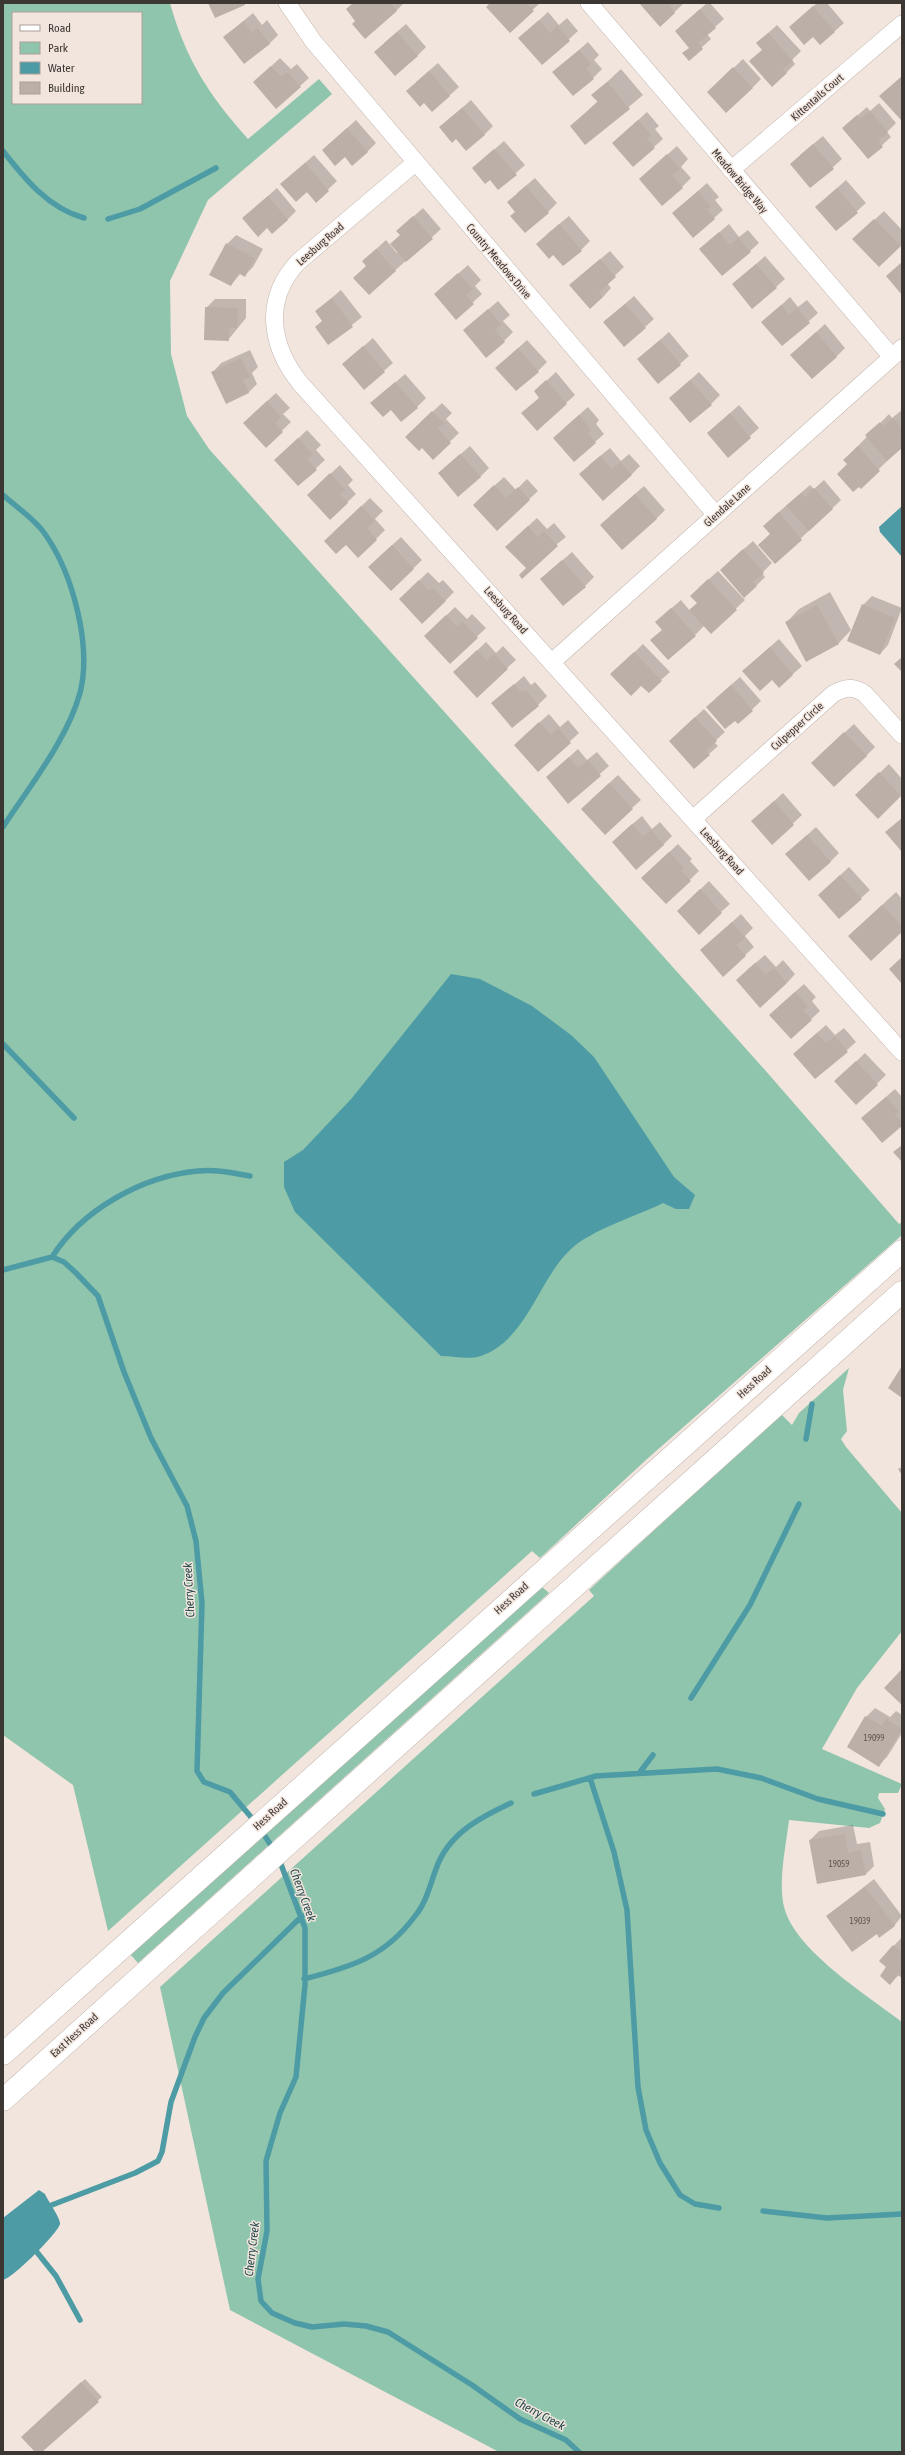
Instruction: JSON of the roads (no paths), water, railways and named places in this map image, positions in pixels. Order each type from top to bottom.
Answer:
[{"type":"main road","name":"Hess Road","points":[[3,2054],[902,1250]]},
{"type":"main road","name":"East Hess Road","points":[[3,2100],[902,1292]]},
{"type":"street","name":"Country Meadows Drive","points":[[287,3],[313,41],[716,515]]},
{"type":"street","name":"Meadow Bridge Way","points":[[589,3],[731,170],[897,353]]},
{"type":"street","name":"Kittentails Court","points":[[731,170],[902,24]]},
{"type":"street","name":"Leesburg Road","points":[[416,162],[292,269],[278,296],[275,319],[277,340],[285,360],[300,384],[902,1051]]},
{"type":"street","name":"Glendale Lane","points":[[552,662],[897,353]]},
{"type":"street","name":"Culpepper Circle","points":[[693,819],[833,694],[842,689],[857,689],[865,694],[902,736]]},
{"type":"water","points":[[902,506],[902,557],[880,532],[879,527]]},
{"type":"water","points":[[451,974],[480,979],[532,1006],[571,1035],[594,1057],[674,1177],[695,1195],[689,1209],[676,1209],[663,1203],[602,1230],[580,1242],[559,1262],[531,1308],[510,1337],[497,1348],[481,1356],[472,1358],[441,1356],[295,1212],[284,1187],[284,1162],[303,1150],[352,1098]]},
{"type":"water","points":[[39,2190],[45,2194],[60,2224],[52,2236],[34,2255],[8,2278],[3,2280],[3,2218]]},
{"type":"waterway","points":[[3,151],[29,182],[48,200],[59,207],[84,218]]},
{"type":"waterway","points":[[108,219],[140,209],[216,168]]},
{"type":"waterway","points":[[3,495],[36,523],[55,550],[72,589],[78,611],[84,654],[80,693],[74,711],[57,746],[3,827]]},
{"type":"waterway","points":[[3,1044],[74,1118]]},
{"type":"waterway","points":[[52,1257],[80,1224],[115,1198],[135,1188],[177,1174],[198,1171],[218,1171],[250,1176]]},
{"type":"waterway","name":"Cherry Creek","points":[[3,1270],[52,1257],[64,1262],[98,1296],[124,1372],[151,1438],[187,1506],[196,1541],[202,1603],[197,1771],[204,1782],[230,1792],[256,1823]]},
{"type":"waterway","points":[[806,1439],[812,1404]]},
{"type":"waterway","points":[[691,1698],[750,1605],[799,1504]]},
{"type":"waterway","points":[[640,1772],[653,1755]]},
{"type":"waterway","points":[[534,1794],[596,1776],[717,1769],[761,1778],[818,1799],[883,1814]]},
{"type":"waterway","points":[[590,1778],[614,1852],[627,1910],[638,2087],[646,2130],[660,2163],[680,2195],[695,2204],[719,2208]]},
{"type":"waterway","points":[[304,1979],[352,1965],[379,1951],[392,1941],[404,1930],[419,1911],[441,1857],[448,1846],[466,1828],[476,1821],[511,1803]]},
{"type":"waterway","name":"Cherry Creek","points":[[261,1830],[274,1850]]},
{"type":"waterway","name":"Cherry Creek","points":[[279,1859],[305,1928],[305,1985],[296,2077],[280,2113],[266,2161],[267,2231],[258,2279],[261,2301],[272,2313],[295,2323],[312,2327],[344,2324],[366,2326],[388,2332],[472,2385],[520,2419],[566,2440],[579,2452]]},
{"type":"waterway","points":[[44,2208],[135,2173],[158,2161],[162,2152],[171,2102],[195,2037],[204,2018],[223,1993],[302,1916]]},
{"type":"waterway","points":[[763,2211],[827,2218],[902,2214]]},
{"type":"waterway","points":[[32,2246],[56,2276],[80,2320]]}]
